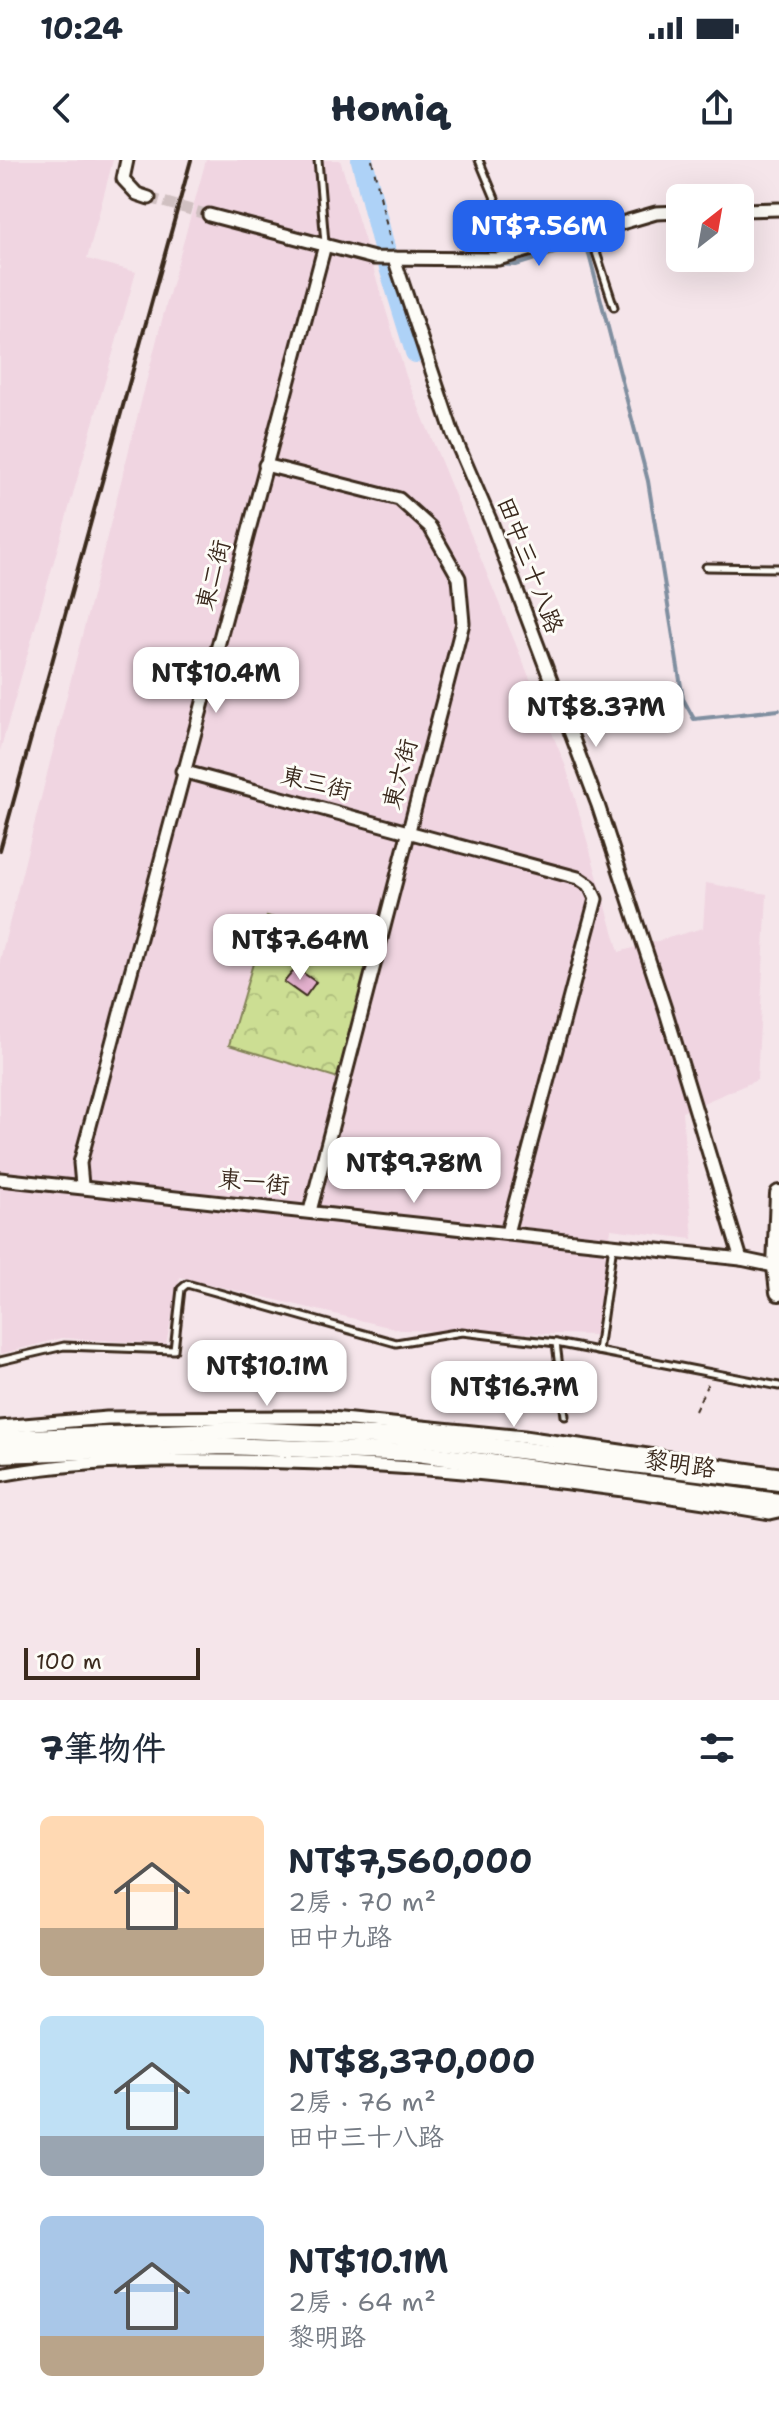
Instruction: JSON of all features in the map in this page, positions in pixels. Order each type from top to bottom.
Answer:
[{"type":"street","points":[[127,160],[123,179],[137,194],[149,198]]},
{"type":"street","points":[[754,210],[779,209]]},
{"type":"street","points":[[209,215],[374,258],[498,259],[519,256],[656,213],[666,213]]},
{"type":"street","name":"東二街","points":[[82,1185],[80,1163],[182,771],[325,245]]},
{"type":"street","name":"田中三十八路","points":[[394,258],[453,434],[491,522],[598,805],[665,1009],[741,1259]]},
{"type":"street","name":"東六街","points":[[265,465],[399,499],[430,527],[459,578],[463,623],[408,829],[381,948],[310,1211]]},
{"type":"street","name":"東三街","points":[[182,771],[408,829],[578,878],[590,886],[596,899],[507,1233]]},
{"type":"street","name":"東一街","points":[[0,1179],[82,1185],[741,1259],[778,1267]]},
{"type":"street","points":[[779,1194],[779,1292]]},
{"type":"street","points":[[0,1427],[107,1418],[243,1424],[321,1417],[400,1423],[562,1443],[779,1474]]},
{"type":"street","name":"黎明路","points":[[0,1439],[243,1424],[280,1432],[421,1438],[779,1482]]},
{"type":"street","points":[[533,1452],[562,1443]]},
{"type":"street","points":[[225,1446],[288,1462]]},
{"type":"street","name":"黎明路","points":[[0,1454],[225,1446],[417,1453],[779,1502]]},
{"type":"street","points":[[0,1475],[53,1465],[140,1461],[399,1466],[770,1513],[779,1511]]},
{"type":"street","points":[[507,1478],[562,1473]]},
{"type":"lane","name":"東二街","points":[[318,160],[325,245]]},
{"type":"lane","points":[[479,160],[519,256]]},
{"type":"lane","points":[[590,234],[614,307]]},
{"type":"lane","points":[[706,567],[779,568]]},
{"type":"lane","points":[[598,1351],[614,1245]]},
{"type":"lane","points":[[0,1361],[64,1346],[174,1350],[181,1289],[187,1284],[396,1343],[462,1332],[556,1343],[779,1386]]},
{"type":"lane","points":[[556,1343],[565,1416]]},
{"type":"path","points":[[372,160],[394,258]]},
{"type":"path","points":[[695,1411],[713,1373]]},
{"type":"shaded area","points":[[0,160],[113,160],[87,259],[136,272],[0,751]]},
{"type":"shaded area","points":[[206,160],[340,160],[406,376],[566,767],[619,952],[703,928],[706,883],[767,894],[757,1080],[682,1112],[693,1239],[611,1229],[596,1335],[401,1330],[180,1277],[166,1344],[62,1338],[0,1354],[0,960],[159,331]]},
{"type":"green space","points":[[267,916],[381,948],[345,1080],[229,1045]]},
{"type":"building","points":[[296,968],[316,982],[305,997],[284,982]]},
{"type":"waterway","points":[[362,160],[384,248]]},
{"type":"waterway","points":[[493,264],[516,265],[586,243],[648,481],[683,699],[694,719],[779,710]]},
{"type":"waterway","points":[[388,261],[416,352]]},
{"type":"tunnel","points":[[149,198],[209,215]]},
{"type":"railway","points":[[0,850],[191,160]]}]
